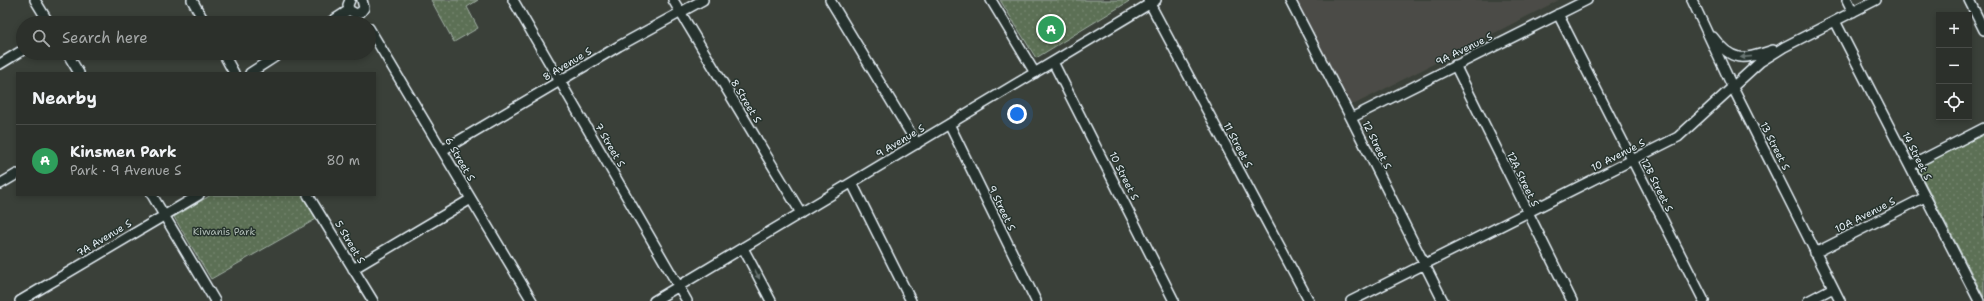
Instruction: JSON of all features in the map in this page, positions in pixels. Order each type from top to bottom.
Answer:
[{"type":"street","points":[[35,0],[45,16]]},
{"type":"street","points":[[192,0],[201,16]]},
{"type":"street","points":[[349,10],[348,5],[350,0]]},
{"type":"street","name":"7 Street S","points":[[513,0],[687,301]]},
{"type":"street","name":"8 Street S","points":[[673,0],[801,213]]},
{"type":"street","name":"8 Avenue S","points":[[443,150],[619,46],[703,0]]},
{"type":"street","points":[[830,0],[917,144]]},
{"type":"street","points":[[990,0],[1035,73]]},
{"type":"street","name":"12 Street S","points":[[1290,0],[1443,301]]},
{"type":"street","name":"9A Avenue S","points":[[1351,118],[1587,0]]},
{"type":"street","name":"13 Street S","points":[[1692,0],[1732,86],[1840,301]]},
{"type":"street","points":[[1847,0],[1853,12]]},
{"type":"street","name":"10 Avenue S","points":[[1351,301],[1678,137],[1760,62],[1784,47],[1876,0]]},
{"type":"street","points":[[1969,0],[1984,30]]},
{"type":"street","points":[[360,13],[364,8],[365,1]]},
{"type":"street","name":"9 Avenue S","points":[[654,301],[1035,73],[1151,1]]},
{"type":"street","name":"11 Street S","points":[[1151,1],[1309,301]]},
{"type":"street","points":[[349,10],[353,13],[360,13]]},
{"type":"street","points":[[340,16],[349,10]]},
{"type":"street","name":"12B Street S","points":[[1558,14],[1704,301]]},
{"type":"street","name":"14 Street S","points":[[1836,21],[1979,301]]},
{"type":"street","points":[[1704,25],[1717,42],[1734,56],[1744,59],[1784,47]]},
{"type":"street","name":"6 Street S","points":[[376,40],[532,301]]},
{"type":"street","points":[[0,64],[16,54]]},
{"type":"street","points":[[72,60],[79,72]]},
{"type":"street","points":[[227,60],[233,72]]},
{"type":"street","points":[[252,72],[270,60]]},
{"type":"street","name":"10 Street S","points":[[1053,62],[1174,301]]},
{"type":"street","name":"12A Street S","points":[[1455,66],[1572,301]]},
{"type":"street","name":"9 Street S","points":[[949,124],[1036,301]]},
{"type":"street","points":[[1910,166],[1984,128]]},
{"type":"street","points":[[0,184],[16,175]]},
{"type":"street","points":[[852,183],[911,301]]},
{"type":"street","points":[[153,196],[215,301]]},
{"type":"street","name":"7A Avenue S","points":[[20,301],[33,298],[197,196]]},
{"type":"street","name":"5 Street S","points":[[309,196],[373,301]]},
{"type":"street","name":"10A Avenue S","points":[[1815,253],[1925,197]]},
{"type":"street","points":[[353,269],[471,199]]},
{"type":"street","points":[[743,248],[771,301]]},
{"type":"street","points":[[1808,301],[1833,288]]},
{"type":"shaded area","points":[[1294,0],[1559,0],[1355,104],[1350,104],[1346,102]]},
{"type":"green space","points":[[431,0],[478,0],[467,7],[478,28],[454,42]]},
{"type":"green space","points":[[1000,0],[1131,0],[1036,58]]},
{"type":"green space","points":[[1984,132],[1984,297],[1917,167]]},
{"type":"green space","name":"Kiwanis Park","points":[[209,196],[305,196],[318,218],[211,279],[174,217]]},
{"type":"place","name":"Kinsmen Park","points":[[1051,29]]}]
